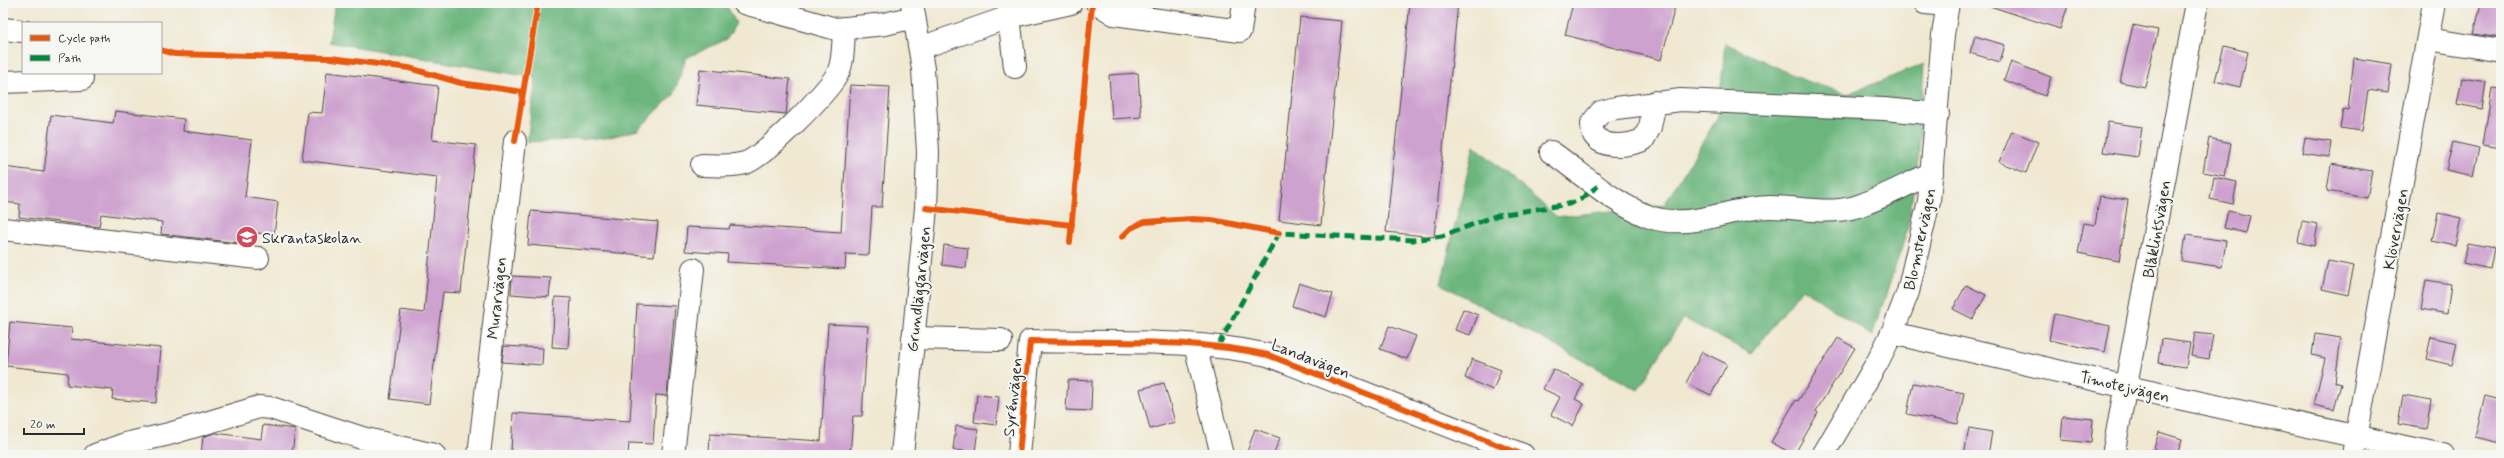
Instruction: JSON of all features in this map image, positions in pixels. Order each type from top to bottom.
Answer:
[{"type":"street","points":[[744,3],[836,29],[885,24],[913,10]]},
{"type":"street","points":[[920,48],[1009,10],[1071,3]]},
{"type":"street","points":[[1098,3],[1114,14],[1240,31],[1244,3]]},
{"type":"street","points":[[1925,3],[1948,4]]},
{"type":"street","name":"Blåklintsvägen","points":[[2113,455],[2197,3]]},
{"type":"street","name":"Klövervägen","points":[[2355,446],[2434,3]]},
{"type":"street","name":"Blomstervägen","points":[[1823,455],[1892,333],[1908,292],[1921,245],[1932,172],[1948,4]]},
{"type":"street","name":"Grundläggarvägen","points":[[902,455],[926,208],[928,152],[926,107],[920,48],[913,10]]},
{"type":"street","points":[[1009,10],[1014,68]]},
{"type":"street","points":[[702,165],[744,164],[764,152],[820,97],[838,73],[843,53],[844,28]]},
{"type":"street","points":[[3,29],[22,31]]},
{"type":"street","points":[[2428,39],[2501,51]]},
{"type":"street","points":[[3,82],[82,79]]},
{"type":"street","points":[[1655,102],[1681,100],[1938,114]]},
{"type":"street","name":"Murarvägen","points":[[479,455],[515,141]]},
{"type":"street","points":[[1551,152],[1617,200],[1650,217],[1669,220],[1693,220],[1769,207],[1838,211],[1868,202],[1932,172]]},
{"type":"street","points":[[3,229],[258,258]]},
{"type":"street","points":[[673,455],[693,269]]},
{"type":"street","name":"Timotejvägen","points":[[1892,333],[2126,387],[2355,446],[2443,455]]},
{"type":"street","points":[[913,338],[1001,340]]},
{"type":"street","name":"Landavägen","points":[[1030,341],[1195,344],[1237,348],[1268,355],[1523,455]]},
{"type":"street","name":"Syrénvägen","points":[[1019,455],[1030,341]]},
{"type":"street","points":[[1195,344],[1222,455]]},
{"type":"street","points":[[95,455],[125,444],[169,434],[259,407],[270,408],[362,438],[434,455]]},
{"type":"green space","points":[[335,3],[711,3],[728,8],[736,23],[727,39],[686,58],[674,94],[638,130],[606,138],[527,142],[536,78],[329,42]]},
{"type":"green space","points":[[1725,43],[1806,81],[1848,94],[1924,64],[1919,153],[1907,232],[1872,336],[1802,288],[1752,354],[1683,318],[1638,390],[1441,284],[1474,145],[1557,217],[1664,205],[1718,117]]},
{"type":"building","points":[[1410,3],[1458,3],[1434,237],[1386,232]]},
{"type":"building","points":[[1573,3],[1676,3],[1661,60],[1565,35]]},
{"type":"building","points":[[1990,3],[2069,3],[2060,29],[1990,6]]},
{"type":"building","points":[[2481,3],[2501,3],[2501,38],[2474,34]]},
{"type":"building","points":[[1300,17],[1342,21],[1321,225],[1279,220]]},
{"type":"building","points":[[2133,25],[2158,30],[2145,87],[2120,82]]},
{"type":"building","points":[[1975,36],[2005,45],[2000,62],[1970,53]]},
{"type":"building","points":[[2224,46],[2248,52],[2240,87],[2215,81]]},
{"type":"building","points":[[2354,58],[2392,64],[2388,93],[2368,90],[2362,131],[2340,128],[2343,109],[2348,110]]},
{"type":"building","points":[[2011,62],[2051,77],[2045,96],[2004,80]]},
{"type":"building","points":[[700,69],[790,79],[786,114],[696,105]]},
{"type":"building","points":[[327,72],[438,86],[432,140],[476,145],[461,293],[443,292],[429,404],[390,399],[401,310],[424,313],[437,177],[302,160],[308,112],[322,113]]},
{"type":"building","points":[[1138,73],[1141,117],[1112,119],[1109,75]]},
{"type":"building","points":[[2462,78],[2486,82],[2482,109],[2457,104]]},
{"type":"building","points":[[850,85],[890,87],[882,207],[872,207],[869,255],[846,254],[845,269],[727,262],[728,254],[685,251],[687,227],[729,229],[730,225],[841,232]]},
{"type":"building","points":[[2492,88],[2501,89],[2501,148],[2483,145]]},
{"type":"building","points":[[115,111],[184,119],[183,131],[252,140],[245,197],[278,202],[274,235],[249,232],[247,244],[161,234],[162,222],[101,214],[99,227],[19,217],[20,204],[3,202],[3,167],[44,172],[51,115],[113,123]]},
{"type":"building","points":[[2108,122],[2142,127],[2138,157],[2103,152]]},
{"type":"building","points":[[2012,131],[2038,142],[2026,173],[1999,162]]},
{"type":"building","points":[[2209,138],[2231,143],[2225,176],[2203,172]]},
{"type":"building","points":[[2305,138],[2331,142],[2329,157],[2302,153]]},
{"type":"building","points":[[2453,142],[2479,148],[2473,176],[2446,170]]},
{"type":"building","points":[[2331,164],[2372,171],[2367,198],[2327,191]]},
{"type":"building","points":[[2214,177],[2237,182],[2233,204],[2210,199]]},
{"type":"building","points":[[2100,196],[2128,200],[2119,261],[2078,253],[2084,223],[2095,225]]},
{"type":"building","points":[[531,211],[658,222],[654,256],[528,245]]},
{"type":"building","points":[[2228,211],[2250,216],[2246,233],[2224,228]]},
{"type":"building","points":[[2438,213],[2461,218],[2455,246],[2432,241]]},
{"type":"building","points":[[2302,221],[2318,224],[2314,246],[2298,242]]},
{"type":"building","points":[[2186,235],[2226,241],[2222,267],[2182,261]]},
{"type":"building","points":[[2468,243],[2494,248],[2490,269],[2463,263]]},
{"type":"building","points":[[944,245],[968,248],[966,268],[942,265]]},
{"type":"building","points":[[2328,261],[2354,266],[2348,295],[2322,289]]},
{"type":"building","points":[[512,276],[551,278],[549,297],[511,294]]},
{"type":"building","points":[[2426,280],[2451,284],[2447,314],[2421,309]]},
{"type":"building","points":[[1299,283],[1333,294],[1326,317],[1292,306]]},
{"type":"building","points":[[1966,285],[1986,295],[1973,319],[1953,309]]},
{"type":"building","points":[[555,297],[571,298],[568,348],[552,347]]},
{"type":"building","points":[[637,304],[675,306],[667,396],[656,395],[653,444],[629,443],[628,455],[511,451],[513,413],[630,421]]},
{"type":"building","points":[[1463,309],[1478,315],[1470,335],[1455,330]]},
{"type":"building","points":[[2054,314],[2110,326],[2105,352],[2049,340]]},
{"type":"building","points":[[10,322],[72,328],[71,339],[161,348],[156,403],[112,399],[113,390],[67,385],[68,373],[6,366]]},
{"type":"building","points":[[828,324],[868,326],[862,416],[853,416],[850,455],[709,455],[710,434],[821,441]]},
{"type":"building","points":[[1389,326],[1416,336],[1407,359],[1380,349]]},
{"type":"building","points":[[2195,333],[2213,335],[2209,359],[2191,356]]},
{"type":"building","points":[[2315,334],[2341,338],[2335,382],[2341,384],[2334,410],[2314,405],[2325,358],[2312,355]]},
{"type":"building","points":[[2431,337],[2457,343],[2452,365],[2426,359]]},
{"type":"building","points":[[1838,338],[1855,348],[1816,411],[1818,413],[1794,455],[1771,442],[1796,400],[1798,401]]},
{"type":"building","points":[[2161,339],[2190,343],[2186,367],[2158,363]]},
{"type":"building","points":[[504,346],[543,348],[542,365],[502,362]]},
{"type":"building","points":[[1702,352],[1727,364],[1711,395],[1686,383]]},
{"type":"building","points":[[1472,359],[1501,370],[1493,390],[1465,378]]},
{"type":"building","points":[[1553,369],[1583,384],[1575,399],[1584,404],[1573,426],[1551,415],[1560,397],[1543,389]]},
{"type":"building","points":[[1068,380],[1092,381],[1091,411],[1066,410]]},
{"type":"building","points":[[1164,383],[1175,422],[1150,429],[1140,389]]},
{"type":"building","points":[[1913,383],[1964,393],[1958,424],[1907,414]]},
{"type":"building","points":[[977,395],[999,397],[996,425],[974,422]]},
{"type":"building","points":[[2403,395],[2431,400],[2426,429],[2398,424]]},
{"type":"building","points":[[2485,396],[2501,400],[2501,443],[2475,437]]},
{"type":"building","points":[[2063,416],[2093,419],[2091,443],[2061,440]]},
{"type":"building","points":[[263,425],[295,429],[292,455],[201,455],[203,437],[215,433],[261,439]]},
{"type":"building","points":[[956,426],[978,429],[975,452],[953,450]]},
{"type":"building","points":[[1969,428],[1992,432],[1988,455],[1964,455]]},
{"type":"building","points":[[1255,429],[1280,438],[1273,455],[1246,455]]},
{"type":"building","points":[[2159,432],[2182,439],[2177,455],[2152,455]]},
{"type":"marked path","points":[[1218,346],[1279,233],[1413,240],[1442,236],[1498,215],[1569,204],[1581,199],[1598,186]]},
{"type":"cycle path","points":[[515,141],[538,3]]},
{"type":"cycle path","points":[[1070,242],[1092,3]]},
{"type":"cycle path","points":[[162,50],[174,54],[331,58],[409,68],[461,83],[523,92]]},
{"type":"cycle path","points":[[926,208],[1072,225]]},
{"type":"cycle path","points":[[1122,237],[1131,228],[1144,222],[1192,219],[1212,220],[1279,233]]},
{"type":"cycle path","points":[[1019,455],[1030,341],[1150,342],[1209,346],[1268,355],[1523,455]]},
{"type":"place","name":"Skrantaskolan","points":[[247,237]]}]
